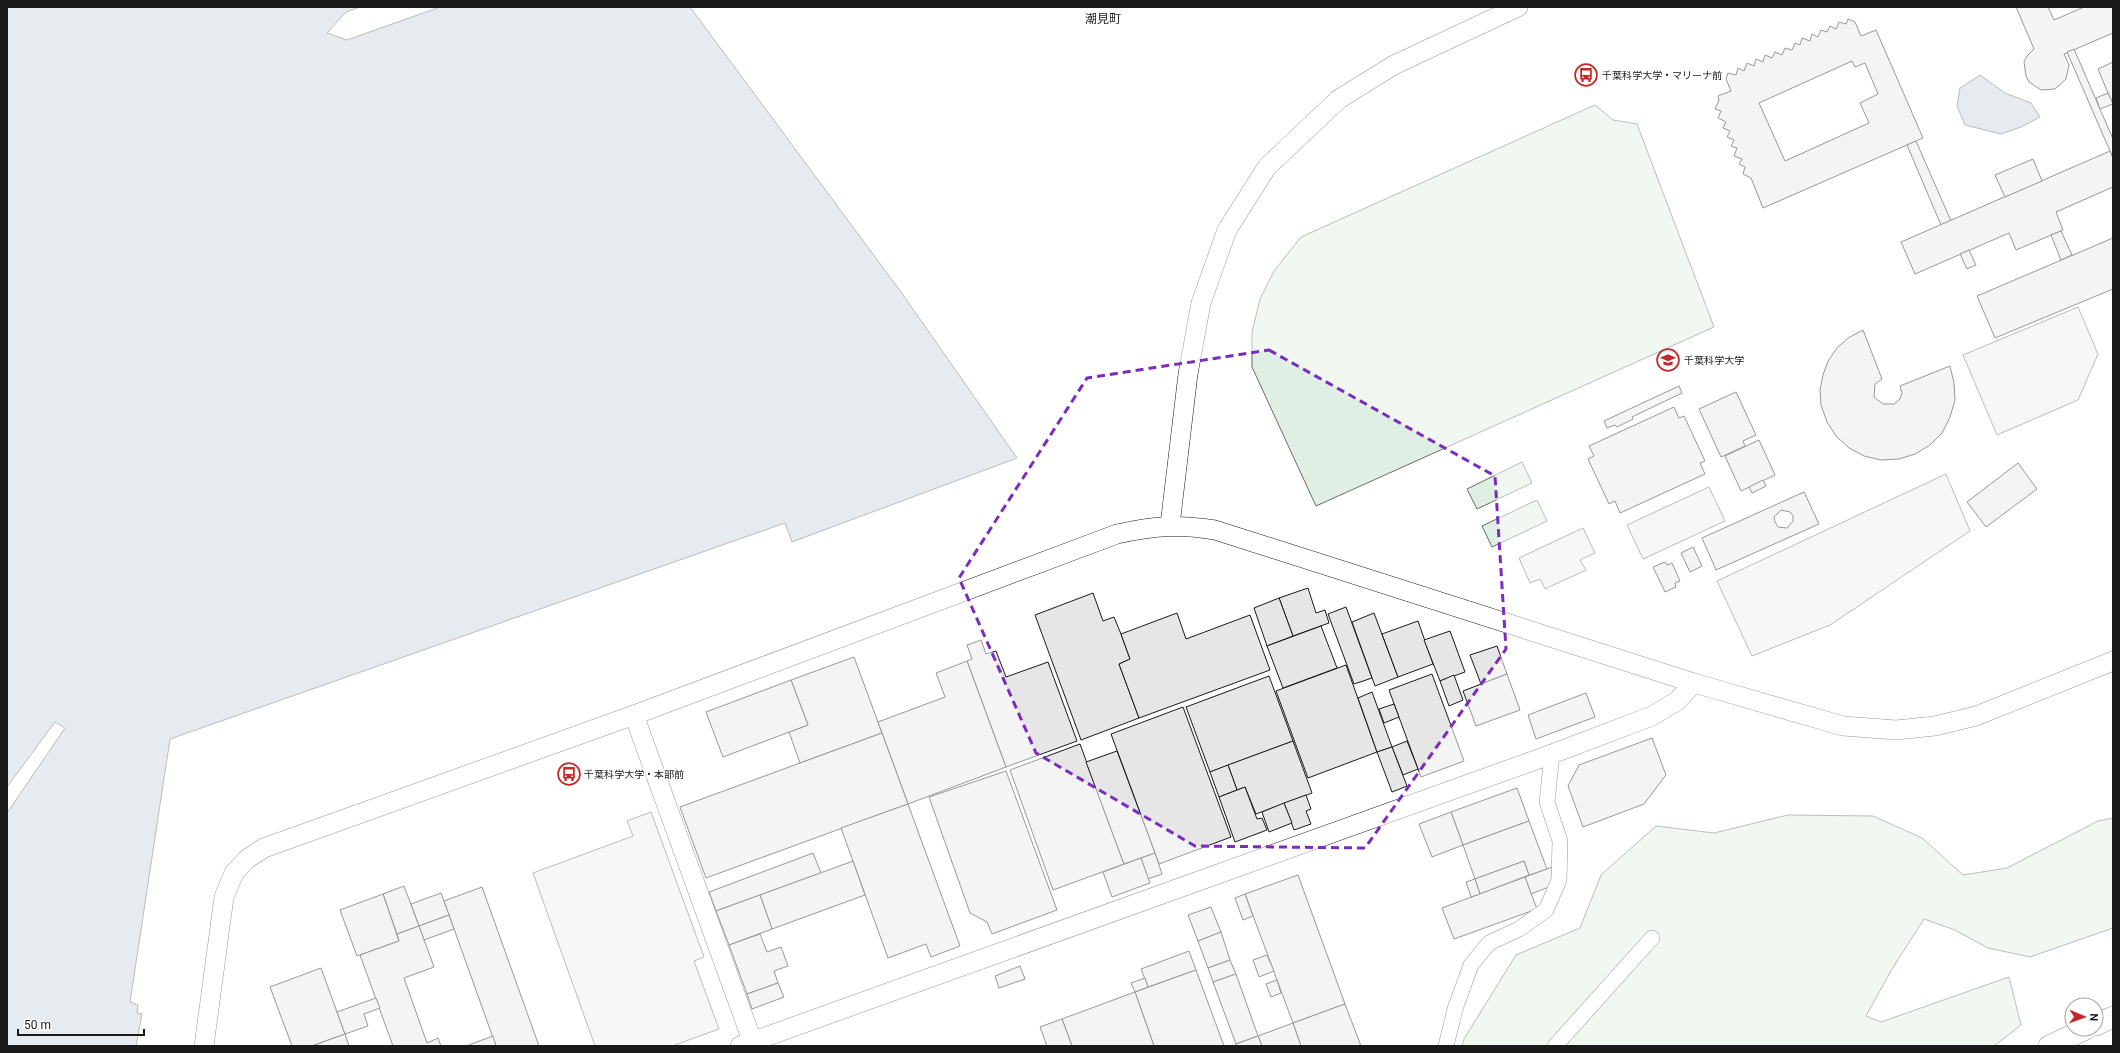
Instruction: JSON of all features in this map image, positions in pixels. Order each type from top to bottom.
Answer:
[{"type":"main road","points":[[2049,1046],[2069,1037]]},
{"type":"street","points":[[1170,525],[1188,374],[1201,302],[1227,230],[1267,167],[1339,99],[1394,65],[1518,7]]},
{"type":"street","points":[[204,1046],[224,897],[234,874],[247,859],[264,848],[634,715],[1117,534],[1170,525],[1215,530],[1694,683],[1843,726],[1896,730],[1935,726],[1976,716],[2113,661]]},
{"type":"street","points":[[634,715],[749,1045],[1552,754],[1652,716],[1677,701],[1694,683]]},
{"type":"street","points":[[1446,1046],[1454,1009],[1471,965],[1490,943],[1519,929],[1546,910],[1559,880],[1560,841],[1547,802],[1552,754]]},
{"type":"street","points":[[1555,1046],[1652,938]]},
{"type":"highlighted area","points":[[1269,350],[1495,476],[1506,649],[1365,848],[1195,846],[1036,753],[959,578],[1087,378]]},
{"type":"green space","points":[[1595,105],[1613,120],[1637,124],[1714,327],[1316,506],[1252,367],[1252,332],[1260,299],[1274,271],[1301,237]]},
{"type":"green space","points":[[1522,462],[1532,483],[1477,509],[1467,489]]},
{"type":"green space","points":[[1537,500],[1547,521],[1492,547],[1482,526]]},
{"type":"green space","points":[[1788,815],[1873,816],[1922,838],[1963,875],[2007,868],[2098,821],[2113,818],[2113,928],[2030,957],[1988,948],[1955,930],[1924,919],[1892,969],[1866,1016],[1881,1022],[2009,977],[2021,1025],[1994,1046],[1462,1046],[1464,1039],[1516,955],[1580,928],[1601,875],[1656,826],[1714,833]]},
{"type":"shaded area","points":[[7,7],[690,7],[901,292],[1017,458],[792,542],[785,523],[170,739],[130,1002],[138,1005],[137,1013],[142,1014],[136,1046],[7,1046],[7,813],[65,728],[55,722],[7,787]]},
{"type":"shaded area","points":[[1980,75],[2005,93],[2031,103],[2040,117],[2021,127],[2001,134],[1965,125],[1957,106],[1960,88]]},
{"type":"shaded area","points":[[2078,307],[2098,354],[2078,400],[1997,435],[1963,355]]},
{"type":"shaded area","points":[[1946,474],[1970,531],[1830,625],[1752,656],[1717,581]]},
{"type":"shaded area","points":[[1709,487],[1725,521],[1643,559],[1627,525]]},
{"type":"shaded area","points":[[1583,528],[1595,553],[1580,560],[1586,570],[1545,589],[1540,579],[1530,583],[1519,558]]},
{"type":"shaded area","points":[[651,812],[704,957],[694,961],[719,1029],[672,1046],[595,1046],[533,873],[633,836],[627,821]]},
{"type":"pier","points":[[360,7],[440,7],[347,40],[327,33],[346,12]]},
{"type":"building","points":[[2016,7],[2048,7],[2054,20],[2084,7],[2113,7],[2113,33],[2064,54],[2069,65],[2066,79],[2055,89],[2041,90],[2029,82],[2026,76],[2024,62],[2027,56],[2034,49]]},
{"type":"building","points":[[1848,19],[1855,22],[1861,36],[1876,30],[1923,138],[1763,208],[1751,178],[1743,174],[1745,167],[1739,164],[1742,159],[1734,156],[1737,148],[1731,146],[1734,140],[1727,137],[1730,131],[1723,128],[1726,122],[1718,118],[1721,111],[1715,109],[1719,100],[1718,96],[1731,91],[1726,79],[1728,73],[1736,75],[1738,68],[1744,71],[1747,63],[1754,66],[1756,59],[1763,62],[1765,55],[1772,58],[1775,52],[1782,55],[1785,48],[1792,50],[1795,43],[1800,45],[1802,38],[1810,41],[1812,34],[1818,37],[1821,30],[1827,32],[1830,26],[1836,29],[1839,22],[1846,24]],"holes":[[[1852,61],[1855,67],[1865,63],[1878,94],[1860,103],[1869,123],[1785,161],[1759,103]]]},
{"type":"building","points":[[2074,49],[2113,139],[2113,158],[2067,52]]},
{"type":"building","points":[[2113,62],[2113,105],[2098,69]]},
{"type":"building","points":[[2108,93],[2113,104],[2100,109],[2096,98]]},
{"type":"building","points":[[1916,141],[1951,221],[1941,225],[1907,145]]},
{"type":"building","points":[[2110,151],[2113,158],[2113,187],[2056,212],[2063,230],[2016,250],[2009,233],[1915,274],[1901,242]]},
{"type":"building","points":[[2033,159],[2042,181],[2005,197],[1995,175]]},
{"type":"building","points":[[2061,231],[2072,255],[2061,260],[2051,235]]},
{"type":"building","points":[[2113,238],[2113,289],[1995,338],[1977,296]]},
{"type":"building","points":[[1969,250],[1976,265],[1967,269],[1960,254]]},
{"type":"building","points":[[1863,330],[1882,379],[1875,384],[1874,397],[1883,404],[1894,404],[1900,399],[1902,393],[1900,386],[1950,366],[1954,383],[1955,400],[1950,417],[1942,433],[1930,445],[1915,454],[1899,459],[1881,460],[1864,456],[1849,448],[1836,436],[1827,422],[1821,405],[1820,390],[1828,361],[1837,348],[1848,338]]},
{"type":"building","points":[[1679,386],[1682,393],[1632,417],[1633,419],[1617,427],[1615,425],[1607,428],[1604,421]]},
{"type":"building","points":[[1736,392],[1756,435],[1743,441],[1745,446],[1721,457],[1699,409]]},
{"type":"building","points":[[1674,407],[1679,418],[1684,416],[1705,461],[1700,463],[1705,474],[1620,513],[1615,501],[1609,504],[1588,459],[1594,456],[1589,446]]},
{"type":"building","points":[[1759,440],[1775,475],[1741,491],[1725,456]]},
{"type":"building","points":[[2018,463],[2037,489],[1986,527],[1967,502]]},
{"type":"building","points":[[1763,480],[1766,486],[1752,493],[1749,487]]},
{"type":"building","points":[[1804,492],[1819,524],[1716,570],[1702,538]],"holes":[[[1781,510],[1790,512],[1793,516],[1793,521],[1787,528],[1778,527],[1774,517]]]},
{"type":"building","points":[[1693,547],[1702,566],[1690,572],[1681,553]]},
{"type":"building","points":[[1665,562],[1667,565],[1672,563],[1680,581],[1675,583],[1676,587],[1665,592],[1653,567]]},
{"type":"building","points":[[1308,588],[1316,613],[1325,610],[1329,623],[1293,636],[1279,598]]},
{"type":"building","points":[[1093,593],[1103,621],[1114,617],[1121,634],[1130,659],[1119,664],[1139,718],[1081,740],[1035,615]]},
{"type":"building","points":[[1279,598],[1293,636],[1267,646],[1254,608]]},
{"type":"building","points":[[1346,607],[1372,678],[1354,684],[1328,614]]},
{"type":"building","points":[[1177,613],[1186,639],[1250,615],[1270,670],[1139,718],[1119,664],[1130,659],[1121,634]]},
{"type":"building","points":[[1374,613],[1398,677],[1375,686],[1352,622]]},
{"type":"building","points":[[1418,621],[1433,664],[1398,677],[1382,634]]},
{"type":"building","points":[[1321,626],[1337,668],[1283,688],[1267,646]]},
{"type":"building","points":[[1450,631],[1465,672],[1440,681],[1424,640]]},
{"type":"building","points":[[981,640],[986,654],[996,651],[1006,677],[1048,662],[1077,741],[1006,767],[967,661],[972,659],[967,645]]},
{"type":"building","points":[[1497,646],[1507,674],[1481,684],[1470,655]]},
{"type":"building","points":[[854,657],[882,733],[800,763],[789,732],[808,725],[791,680]]},
{"type":"building","points":[[967,661],[1006,767],[908,804],[878,722],[945,697],[936,673]]},
{"type":"building","points":[[1346,665],[1377,752],[1308,778],[1276,691]]},
{"type":"building","points":[[1432,674],[1464,761],[1421,777],[1389,690]]},
{"type":"building","points":[[1507,674],[1520,710],[1476,726],[1463,691]]},
{"type":"building","points":[[1454,675],[1463,700],[1449,706],[1440,681]]},
{"type":"building","points":[[1269,676],[1293,741],[1210,772],[1186,707]]},
{"type":"building","points":[[791,680],[808,725],[723,757],[706,712]]},
{"type":"building","points":[[1372,692],[1392,747],[1377,752],[1358,698]]},
{"type":"building","points":[[1586,693],[1595,717],[1536,739],[1528,715]]},
{"type":"building","points":[[1394,704],[1399,717],[1384,723],[1379,709]]},
{"type":"building","points":[[1183,707],[1231,837],[1159,864],[1111,734]]},
{"type":"building","points":[[882,733],[908,804],[706,878],[680,807]]},
{"type":"building","points":[[1652,738],[1666,775],[1644,804],[1583,827],[1568,786],[1579,765]]},
{"type":"building","points":[[1293,741],[1312,793],[1256,814],[1245,787],[1237,790],[1228,765]]},
{"type":"building","points":[[1407,741],[1418,769],[1403,775],[1392,747]]},
{"type":"building","points":[[1080,744],[1124,864],[1053,890],[1010,770]]},
{"type":"building","points":[[1392,747],[1407,786],[1392,792],[1377,752]]},
{"type":"building","points":[[1117,751],[1155,853],[1124,864],[1086,762]]},
{"type":"building","points":[[1228,765],[1237,790],[1219,797],[1210,772]]},
{"type":"building","points":[[1006,771],[1057,910],[992,934],[987,922],[970,913],[929,797]]},
{"type":"building","points":[[1245,787],[1257,819],[1262,818],[1267,830],[1235,842],[1219,797]]},
{"type":"building","points":[[1517,788],[1529,821],[1463,845],[1451,812]]},
{"type":"building","points":[[1306,795],[1311,809],[1306,811],[1311,824],[1294,830],[1284,803]]},
{"type":"building","points":[[1284,803],[1292,823],[1269,832],[1262,812]]},
{"type":"building","points":[[908,804],[960,946],[931,957],[926,944],[888,958],[841,828]]},
{"type":"building","points":[[1451,812],[1463,845],[1432,857],[1419,824]]},
{"type":"building","points":[[1529,821],[1547,869],[1529,875],[1524,861],[1475,879],[1463,845]]},
{"type":"building","points":[[813,853],[821,873],[716,911],[709,892]]},
{"type":"building","points":[[1155,853],[1162,874],[1148,879],[1141,858]]},
{"type":"building","points":[[1141,858],[1150,883],[1112,897],[1103,872]]},
{"type":"building","points":[[853,861],[865,895],[772,929],[760,895]]},
{"type":"building","points":[[1524,861],[1529,875],[1480,894],[1475,879]]},
{"type":"building","points":[[1555,866],[1554,885],[1531,894],[1525,877]]},
{"type":"building","points":[[1298,875],[1345,1004],[1293,1023],[1245,894]]},
{"type":"building","points":[[1525,877],[1537,909],[1454,939],[1442,908]]},
{"type":"building","points":[[1475,879],[1480,894],[1471,897],[1466,882]]},
{"type":"building","points":[[404,886],[419,926],[397,934],[383,894]]},
{"type":"building","points":[[482,887],[539,1046],[496,1046],[444,901]]},
{"type":"building","points":[[441,893],[449,915],[419,926],[411,904]]},
{"type":"building","points":[[383,894],[399,941],[357,956],[340,910]]},
{"type":"building","points":[[1245,894],[1253,916],[1243,920],[1235,898]]},
{"type":"building","points":[[760,895],[772,929],[729,945],[716,911]]},
{"type":"building","points":[[1211,907],[1221,932],[1198,941],[1188,915]]},
{"type":"building","points":[[449,915],[454,929],[424,940],[419,926]]},
{"type":"building","points":[[419,926],[434,967],[404,978],[427,1043],[438,1038],[441,1046],[393,1046],[360,955],[399,941],[397,934]]},
{"type":"building","points":[[1221,932],[1230,960],[1208,968],[1198,941]]},
{"type":"building","points":[[760,934],[767,952],[781,947],[788,966],[774,971],[778,983],[747,994],[729,945]]},
{"type":"building","points":[[1189,951],[1196,970],[1148,987],[1141,969]]},
{"type":"building","points":[[1267,955],[1274,971],[1259,977],[1253,960]]},
{"type":"building","points":[[1230,960],[1236,974],[1213,982],[1208,968]]},
{"type":"building","points":[[1020,966],[1025,979],[999,988],[995,976]]},
{"type":"building","points":[[321,968],[345,1034],[312,1046],[292,1046],[270,987]]},
{"type":"building","points":[[1196,970],[1224,1046],[1154,1046],[1135,992]]},
{"type":"building","points":[[1236,974],[1258,1036],[1236,1044],[1213,982]]},
{"type":"building","points":[[1145,978],[1148,987],[1135,992],[1131,983]]},
{"type":"building","points":[[1277,980],[1281,993],[1271,997],[1266,984]]},
{"type":"building","points":[[778,983],[784,997],[752,1009],[747,994]]},
{"type":"building","points":[[1135,992],[1154,1046],[1072,1046],[1062,1019]]},
{"type":"building","points":[[376,998],[380,1008],[364,1014],[368,1026],[345,1034],[337,1012]]},
{"type":"building","points":[[1345,1004],[1361,1046],[1301,1046],[1293,1023]]},
{"type":"building","points":[[1062,1019],[1072,1046],[1047,1046],[1040,1027]]},
{"type":"building","points":[[1293,1023],[1301,1046],[1262,1046],[1258,1036]]},
{"type":"building","points":[[345,1034],[349,1046],[312,1046]]},
{"type":"building","points":[[493,1036],[496,1046],[466,1046]]},
{"type":"building","points":[[1258,1036],[1262,1046],[1236,1046],[1236,1044]]},
{"type":"place","name":"千葉科学大学・マリーナ前","points":[[1586,75]]},
{"type":"place","name":"千葉科学大学","points":[[1668,360]]},
{"type":"place","name":"千葉科学大学・本部前","points":[[569,774]]},
{"type":"district","name":"潮見町","points":[[1103,19]]}]
